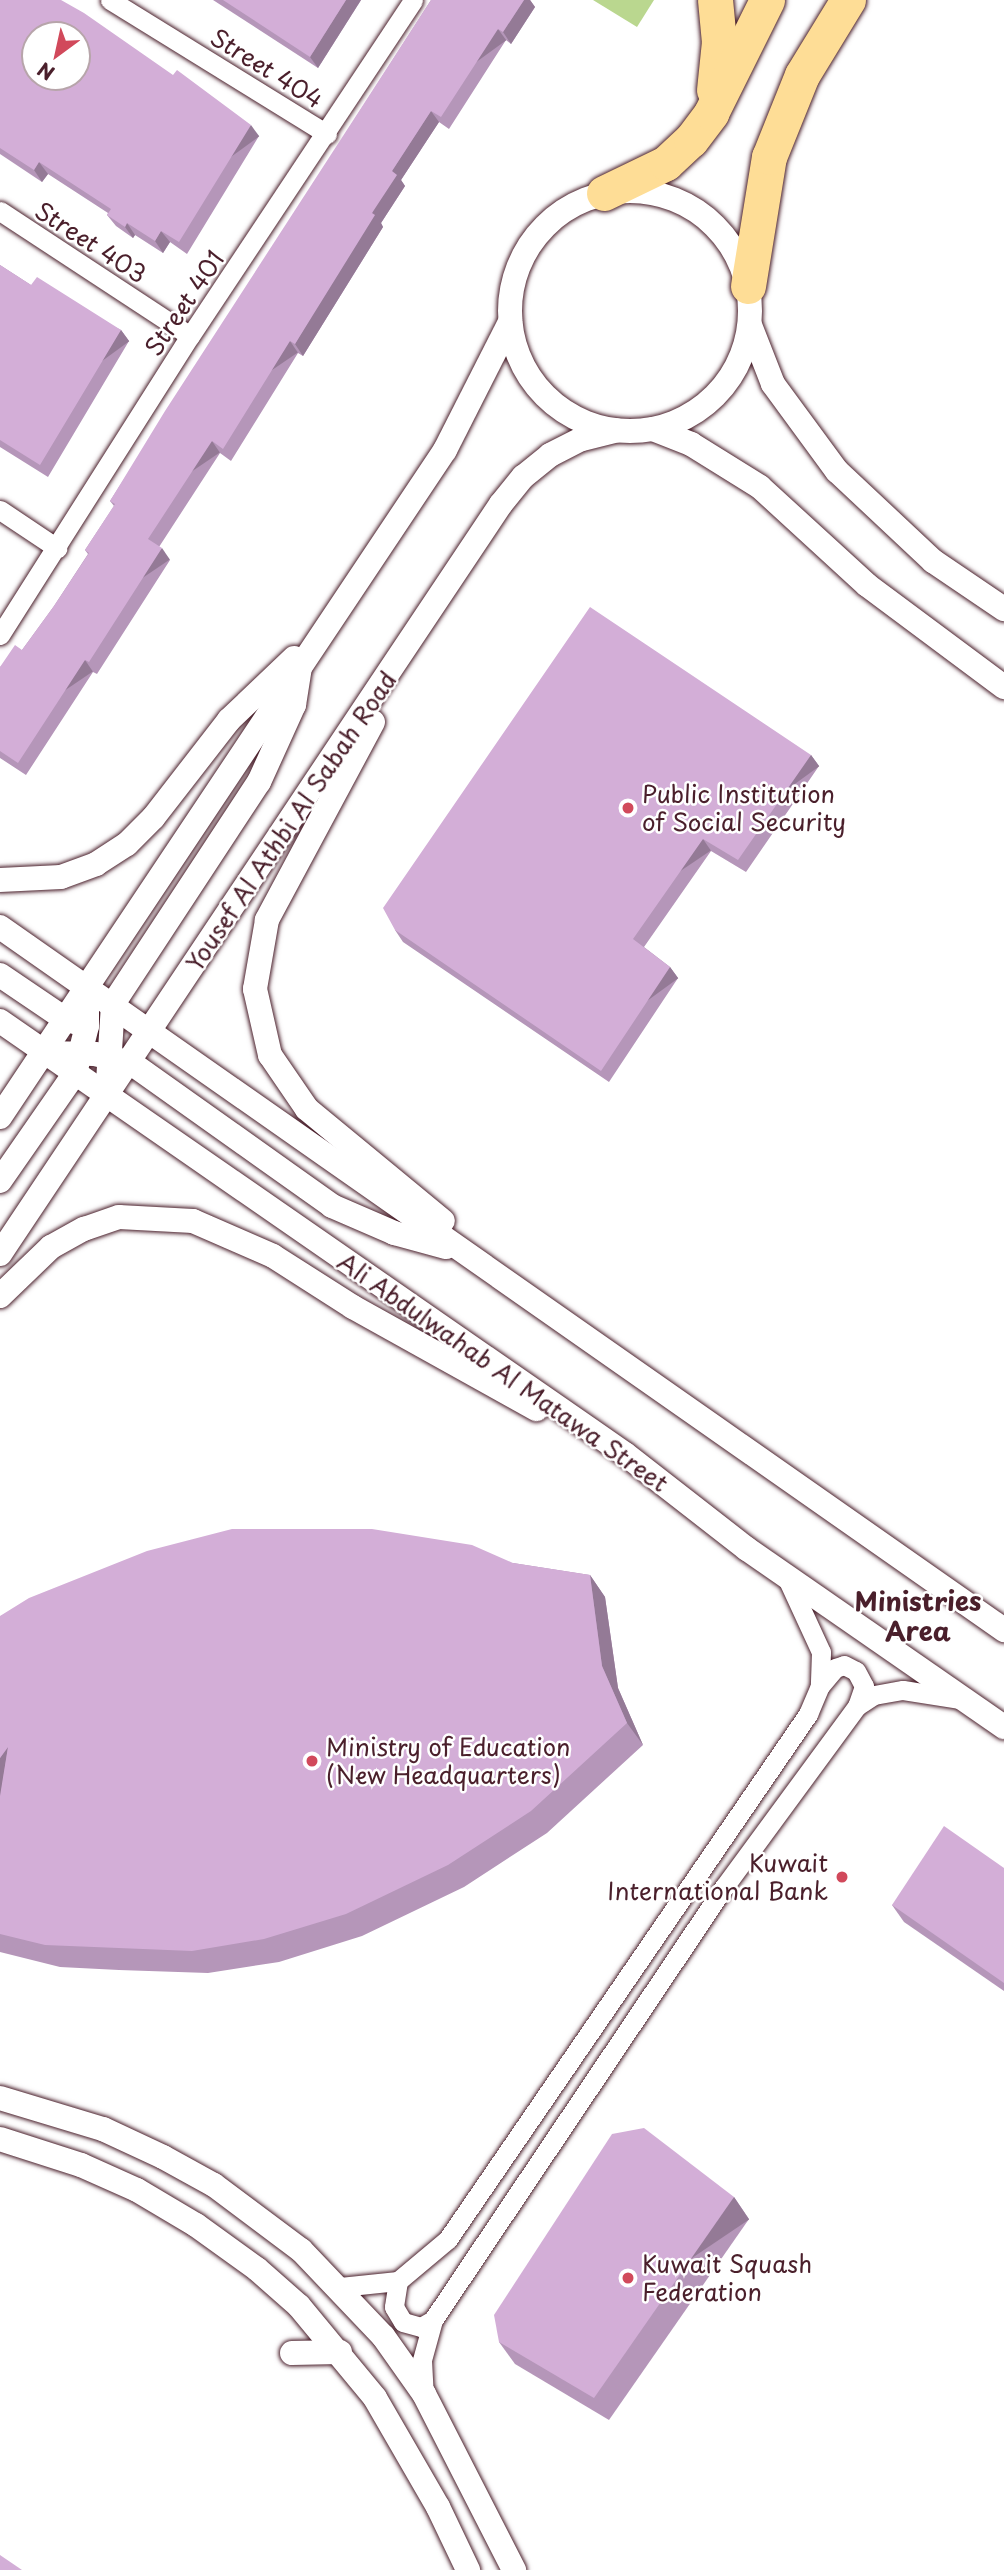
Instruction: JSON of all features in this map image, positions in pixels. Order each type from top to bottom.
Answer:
[{"type":"highway","points":[[711,113],[719,42],[715,0]]},
{"type":"highway","points":[[604,193],[666,163],[711,113],[767,0]]},
{"type":"highway","points":[[748,286],[777,135],[802,75],[848,0]]},
{"type":"street","name":"Street 404","points":[[110,0],[327,134]]},
{"type":"street","name":"Street 401","points":[[0,635],[190,336],[327,134],[413,0]]},
{"type":"street","points":[[750,325],[740,361],[719,393],[689,416],[653,429],[617,430],[577,419],[544,395],[521,362],[510,322],[512,288],[530,245],[544,226],[572,205],[604,193],[642,191],[679,201],[710,221],[734,251],[748,286],[750,325],[773,384],[837,471],[933,561],[1004,609]]},
{"type":"street","name":"Street 403","points":[[0,211],[190,336]]},
{"type":"street","points":[[0,1181],[79,1063],[87,1026],[86,988],[445,450],[510,322]]},
{"type":"street","points":[[653,429],[703,450],[760,487],[877,594],[1004,687]]},
{"type":"street","name":"Yousef Al Athbi Al Sabah Road","points":[[0,1254],[107,1097],[119,1060],[150,1032],[431,609],[523,477],[550,455],[582,439],[617,430]]},
{"type":"street","points":[[0,510],[57,548]]},
{"type":"street","points":[[431,609],[267,920],[255,989],[270,1055],[307,1109],[514,1278],[652,1381]]},
{"type":"street","points":[[0,880],[61,877],[96,864],[127,844],[248,699],[307,654]]},
{"type":"street","points":[[0,1117],[44,1053],[87,1026],[113,1004],[259,782],[294,705],[307,654]]},
{"type":"street","points":[[0,927],[1004,1630]]},
{"type":"street","points":[[0,975],[87,1026],[119,1060],[332,1206],[394,1233],[460,1251]]},
{"type":"street","name":"Ali Abdulwahab Al Matawa Street","points":[[0,1021],[44,1053],[79,1063],[107,1097],[625,1454],[785,1575],[1004,1727]]},
{"type":"street","points":[[87,1026],[150,1032]]},
{"type":"street","points":[[79,1063],[119,1060]]},
{"type":"street","points":[[0,1296],[51,1247],[84,1228],[119,1217],[193,1221],[273,1256],[365,1314],[580,1434],[625,1454]]},
{"type":"street","points":[[785,1575],[819,1643],[820,1686]]},
{"type":"street","points":[[340,2287],[398,2281],[448,2239],[486,2188],[808,1714],[820,1686],[835,1668],[844,1665],[856,1671],[864,1686],[857,1706],[717,1898],[433,2320],[422,2360],[424,2393]]},
{"type":"street","points":[[857,1706],[874,1695],[902,1690],[965,1700]]},
{"type":"street","points":[[0,2098],[103,2129],[163,2157],[263,2219],[340,2287],[424,2393],[514,2570]]},
{"type":"street","points":[[0,2139],[81,2165],[196,2225],[257,2269],[340,2353],[400,2439],[468,2570]]},
{"type":"street","points":[[398,2281],[394,2307],[403,2322],[421,2327],[433,2320]]},
{"type":"street","points":[[292,2353],[340,2353]]},
{"type":"green space","points":[[593,0],[654,0],[637,27]]},
{"type":"building","points":[[0,0],[61,0],[173,75],[177,70],[251,125],[179,242],[161,231],[155,241],[127,223],[125,227],[107,215],[111,209],[39,162],[34,170],[0,148]]},
{"type":"building","points":[[223,0],[346,0],[310,57]]},
{"type":"building","points":[[431,0],[524,0],[503,32],[498,29],[441,117],[431,111],[392,171],[397,175],[372,213],[375,215],[295,344],[290,341],[223,449],[212,441],[148,539],[162,548],[89,662],[85,660],[18,763],[0,751],[0,667],[15,645],[22,650],[89,553],[85,550],[115,504],[110,501],[165,411]]},
{"type":"building","points":[[0,265],[31,285],[37,277],[121,330],[40,465],[0,440]]},
{"type":"building","name":"Public Institution of Social Security","points":[[590,607],[811,755],[738,860],[703,839],[633,939],[670,967],[601,1071],[395,930],[383,908]]},
{"type":"building","name":"Ministry of Education (New Headquarters)","points":[[232,1529],[372,1529],[472,1545],[513,1563],[590,1575],[602,1666],[627,1723],[531,1811],[448,1865],[346,1914],[264,1939],[192,1951],[45,1945],[0,1934],[0,1796],[8,1747],[0,1758],[0,1616],[29,1598],[147,1551]]},
{"type":"building","points":[[944,1826],[1004,1868],[1004,1983],[892,1905]]},
{"type":"building","name":"Kuwait Squash Federation","points":[[644,2128],[734,2197],[594,2398],[499,2342],[494,2315],[612,2134]]},
{"type":"building","points":[[0,2555],[22,2570],[0,2570]]},
{"type":"place","name":"Public Institution of Social Security","points":[[628,808]]},
{"type":"place","name":"Ministry of Education (New Headquarters)","points":[[312,1761]]},
{"type":"place","name":"Kuwait International Bank","points":[[842,1877]]},
{"type":"place","name":"Kuwait Squash Federation","points":[[628,2278]]},
{"type":"district","name":"Ministries Area","points":[[918,1616]]}]
